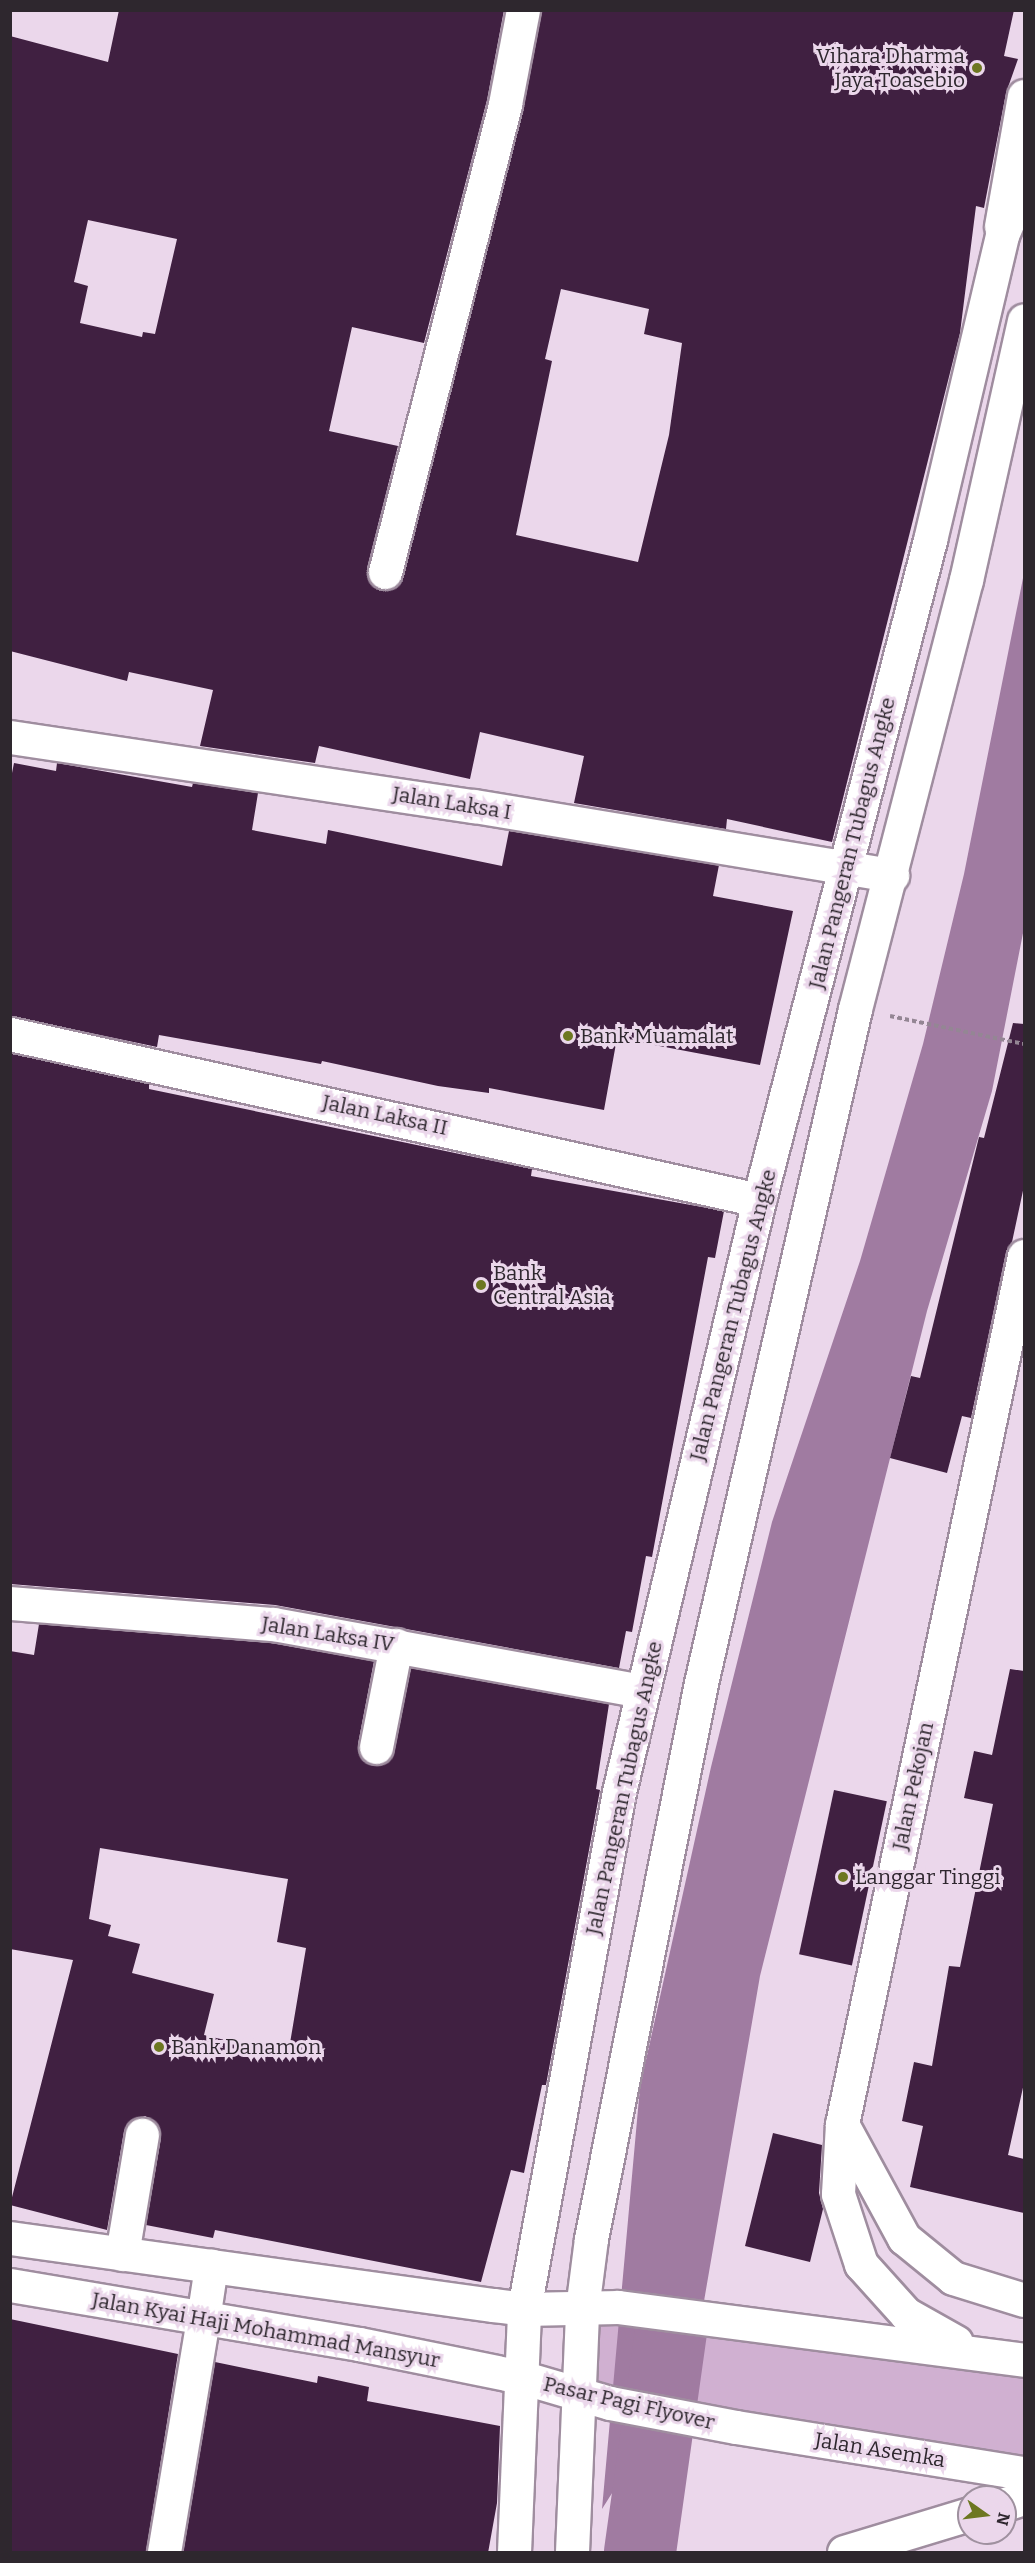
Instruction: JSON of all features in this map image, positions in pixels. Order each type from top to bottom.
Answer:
[{"type":"main road","points":[[385,572],[504,104],[523,10]]},
{"type":"main road","name":"Jalan Pangeran Tubagus Angke","points":[[514,2553],[524,2309],[617,1803],[759,1200],[930,540],[999,249],[1024,96]]},
{"type":"main road","name":"Jalan Pangeran Tubagus Angke","points":[[999,249],[1024,184]]},
{"type":"main road","name":"Jalan Pangeran Tubagus Angke","points":[[572,2553],[582,2309],[591,2239],[701,1683],[855,1010],[966,580],[1024,320]]},
{"type":"main road","name":"Jalan Laksa I","points":[[10,737],[486,808],[891,875]]},
{"type":"main road","name":"Jalan Laksa II","points":[[10,1034],[759,1200]]},
{"type":"main road","name":"Jalan Pekojan","points":[[974,2351],[906,2314],[861,2264],[838,2194],[842,2124],[1024,1256]]},
{"type":"main road","name":"Jalan Laksa IV","points":[[10,1604],[273,1624],[642,1691]]},
{"type":"main road","points":[[376,1747],[396,1646]]},
{"type":"main road","points":[[842,2124],[904,2238],[953,2278],[1024,2300]]},
{"type":"main road","points":[[123,2254],[142,2135]]},
{"type":"main road","points":[[10,2238],[524,2309],[618,2307],[974,2351],[1024,2360]]},
{"type":"main road","points":[[164,2553],[211,2266]]},
{"type":"main road","name":"Jalan Kyai Haji Mohammad Mansyur","points":[[10,2285],[359,2344],[521,2376]]},
{"type":"main road","name":"Pasar Pagi Flyover","points":[[521,2376],[610,2403],[736,2427]]},
{"type":"main road","name":"Jalan Asemka","points":[[736,2427],[1024,2473]]},
{"type":"main road","points":[[844,2553],[957,2518]]},
{"type":"path","points":[[886,1015],[1024,1044]]},
{"type":"shaded area","points":[[1024,573],[1024,928],[992,1091],[927,1311],[760,1976],[693,2365],[602,2509],[640,2087],[711,1767],[772,1522],[860,1261],[923,1044],[964,874]]},
{"type":"shaded area","points":[[582,2309],[1024,2360],[1024,2473],[578,2394]]},
{"type":"building","points":[[119,10],[504,10],[487,100],[424,343],[352,327],[329,431],[398,446],[367,568],[372,585],[381,590],[398,585],[403,577],[523,109],[541,10],[1014,10],[1004,56],[1018,59],[1006,93],[984,208],[976,206],[960,333],[832,842],[727,819],[726,829],[574,803],[584,756],[480,732],[470,779],[319,746],[315,763],[200,746],[213,690],[129,672],[127,681],[10,651],[10,36],[108,62]],"holes":[[[88,220],[177,239],[155,334],[143,332],[142,337],[80,323],[88,286],[74,282]],[[561,289],[649,309],[644,334],[682,343],[669,435],[638,562],[516,535],[552,361],[545,359]]]},
{"type":"building","points":[[14,763],[56,771],[57,763],[192,787],[193,783],[258,793],[252,830],[326,844],[328,830],[502,866],[509,831],[719,865],[713,896],[793,911],[760,1065],[617,1038],[604,1110],[489,1088],[489,1093],[438,1086],[322,1061],[321,1064],[159,1035],[157,1047],[10,1016],[10,783]]},
{"type":"building","points":[[1013,1023],[1024,1024],[1024,1186],[1012,1242],[1006,1252],[971,1418],[962,1416],[947,1473],[890,1458],[911,1376],[920,1378],[979,1137],[984,1138]]},
{"type":"building","points":[[10,1053],[149,1084],[149,1089],[532,1169],[531,1176],[724,1211],[715,1258],[708,1257],[652,1557],[646,1556],[632,1632],[626,1631],[619,1668],[275,1605],[10,1584]]},
{"type":"building","points":[[39,1624],[271,1643],[374,1661],[358,1744],[363,1761],[373,1765],[383,1764],[394,1751],[411,1668],[609,1704],[596,1789],[600,1790],[546,2085],[542,2085],[524,2173],[511,2170],[481,2282],[215,2230],[213,2238],[146,2225],[161,2138],[154,2121],[145,2116],[128,2123],[124,2131],[107,2230],[10,2205],[73,1960],[10,1949],[10,1651],[34,1655]],"holes":[[[100,1848],[288,1879],[277,1942],[306,1948],[288,2055],[204,2035],[214,1994],[132,1973],[140,1944],[108,1936],[111,1925],[89,1919]]]},
{"type":"building","points":[[1010,1669],[1024,1671],[1024,2083],[1008,2155],[1024,2159],[1024,2213],[910,2187],[923,2126],[902,2121],[914,2062],[932,2066],[949,1966],[960,1967],[993,1804],[964,1798],[974,1751],[992,1755]]},
{"type":"building","name":"Langgar Tinggi","points":[[834,1790],[887,1801],[852,1966],[799,1954]]},
{"type":"building","points":[[773,2133],[822,2145],[819,2193],[823,2209],[810,2262],[745,2246]]},
{"type":"building","points":[[10,2319],[178,2354],[146,2553],[10,2553]]},
{"type":"building","points":[[215,2362],[317,2383],[318,2376],[369,2387],[367,2401],[500,2426],[497,2503],[488,2553],[183,2553]]},
{"type":"waterway","points":[[640,2552],[671,2331]]},
{"type":"place","name":"Vihara Dharma Jaya Toasebio","points":[[977,68]]},
{"type":"place","name":"Bank Muamalat","points":[[568,1036]]},
{"type":"place","name":"Bank Central Asia","points":[[481,1285]]},
{"type":"place","name":"Langgar Tinggi","points":[[843,1877]]},
{"type":"place","name":"Bank Danamon","points":[[159,2047]]}]
